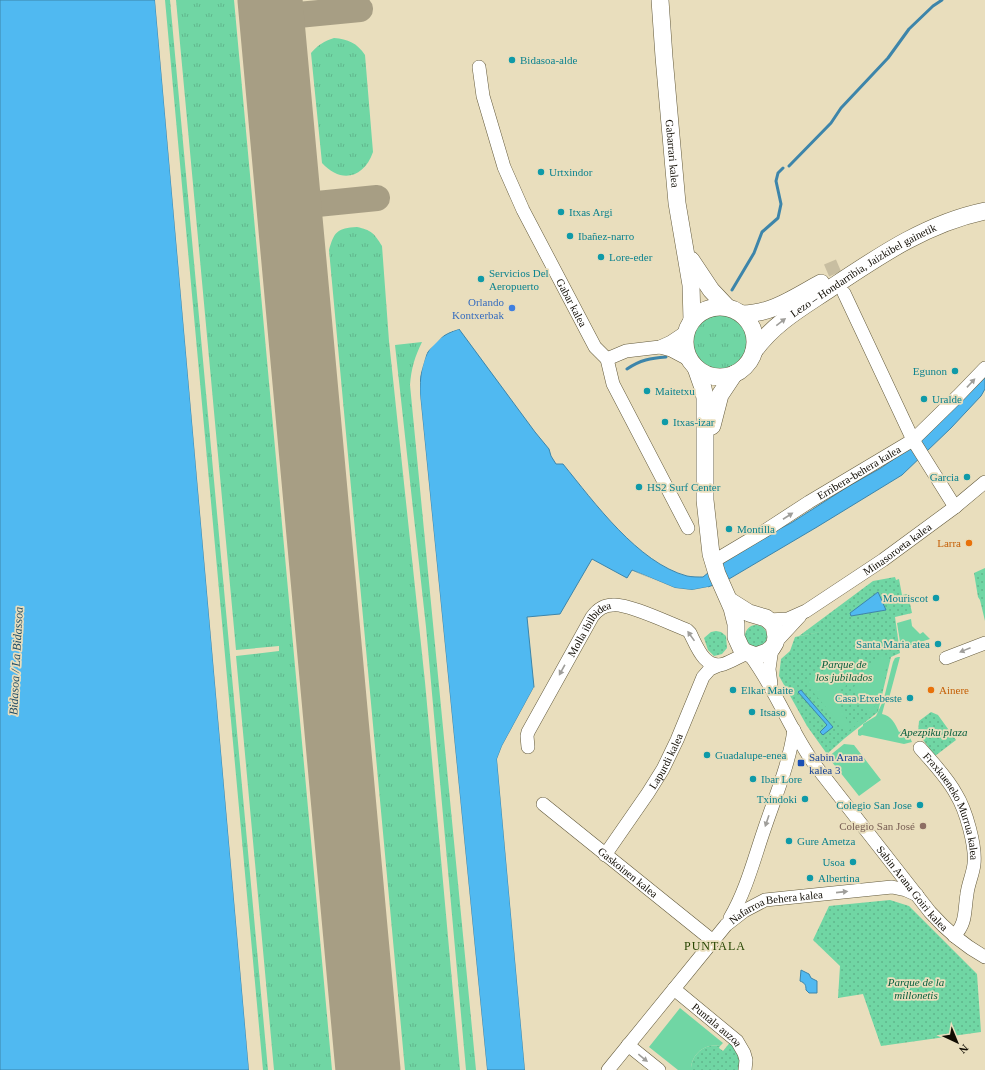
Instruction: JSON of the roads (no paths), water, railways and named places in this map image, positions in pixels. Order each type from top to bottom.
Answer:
[{"type":"main road","name":"Gabarrari kalea","points":[[654,0],[664,57]]},
{"type":"main road","name":"Gabarrari kalea","points":[[660,0],[677,203],[691,285],[689,326]]},
{"type":"main road","name":"Lezo – Hondarribia, Jaizkibel gainetik","points":[[735,311],[752,314],[765,312],[776,308],[906,234],[938,220],[985,206]]},
{"type":"main road","name":"Lezo – Hondarribia, Jaizkibel gainetik","points":[[754,351],[768,334],[784,319],[884,253],[908,239],[939,225],[985,211]]},
{"type":"main road","points":[[686,249],[704,280],[752,327],[754,334],[754,351],[749,362],[734,374],[727,377],[714,377],[707,375],[692,363]]},
{"type":"main road","points":[[730,600],[742,610],[762,618],[774,625],[776,636],[774,646],[762,655],[743,646],[730,600],[717,574],[705,500],[705,398],[700,378],[684,345],[689,326],[704,310],[711,307],[735,311]]},
{"type":"main road","points":[[705,465],[716,407],[720,395],[734,374]]},
{"type":"main road","points":[[743,646],[742,622],[751,616],[762,618]]},
{"type":"street","name":"Gabar kalea","points":[[479,67],[482,96],[504,167],[523,210],[594,347],[607,359]]},
{"type":"street","points":[[844,293],[914,441],[955,507]]},
{"type":"street","points":[[688,528],[613,384],[607,359],[626,351],[660,347],[671,342],[689,326]]},
{"type":"street","points":[[660,347],[671,350],[692,363]]},
{"type":"street","name":"Erribera-behera kalea","points":[[715,556],[766,530],[809,502],[914,441],[985,368]]},
{"type":"street","name":"Minasoroeta kalea","points":[[762,618],[788,619],[806,611],[883,560],[955,507],[985,482]]},
{"type":"street","name":"Molla ibilbidea","points":[[528,747],[528,732],[592,617],[596,612],[606,606],[623,606],[686,630],[690,633],[705,659],[720,664]]},
{"type":"street","name":"Minasoroeta kalea","points":[[774,646],[789,627],[806,611]]},
{"type":"street","points":[[946,658],[985,643]]},
{"type":"street","points":[[720,664],[743,646]]},
{"type":"street","name":"Sabin Arana Goiri kalea","points":[[743,646],[772,687],[807,754],[930,912],[954,936],[981,955]]},
{"type":"street","name":"Sabin Arana Goiri kalea","points":[[772,687],[769,669],[774,646]]},
{"type":"street","name":"Lapurdi kalea","points":[[605,855],[663,769],[677,740],[703,677],[710,669],[720,664]]},
{"type":"street","points":[[726,925],[738,904],[746,882],[788,758],[794,730]]},
{"type":"street","name":"Fraxkueneko Murrua kalea","points":[[920,748],[957,794],[974,844],[974,864],[968,882],[964,920],[962,929],[954,936]]},
{"type":"street","name":"Gaskoinen kalea","points":[[543,804],[713,941]]},
{"type":"street","points":[[746,882],[747,890],[751,896],[757,900],[764,900]]},
{"type":"street","name":"Nafarroa Behera kalea","points":[[608,1070],[726,925],[744,910],[764,900],[892,887],[906,890],[917,895]]},
{"type":"street","points":[[981,955],[985,966]]},
{"type":"street","name":"Puntala auzoa","points":[[674,989],[737,1041],[746,1060],[745,1070]]},
{"type":"street","points":[[628,1045],[659,1070]]},
{"type":"water","name":"Bidasoa / La Bidassoa","points":[[0,0],[155,0],[249,1070],[0,1070]]},
{"type":"water","points":[[459,329],[549,449],[556,464],[563,464],[603,513],[634,545],[669,569],[693,577],[703,577],[734,552],[791,523],[849,486],[881,468],[904,452],[985,371],[985,389],[981,396],[951,428],[902,475],[729,579],[708,587],[692,590],[675,588],[632,570],[627,578],[592,559],[560,614],[527,617],[534,687],[502,746],[497,759],[525,1070],[487,1070],[420,394],[421,372],[427,354],[439,339]]},
{"type":"water","points":[[878,592],[886,610],[851,616],[850,613]]},
{"type":"water","points":[[801,690],[833,727],[823,735],[820,732],[827,725],[798,692]]},
{"type":"water","points":[[801,970],[809,974],[811,978],[817,981],[817,993],[809,993],[806,990],[805,984],[800,981]]},
{"type":"waterway","points":[[789,166],[831,123],[841,108],[888,58],[909,29],[933,6],[942,0]]},
{"type":"waterway","points":[[732,290],[754,253],[762,232],[778,218],[781,204],[776,181],[778,173],[783,168]]},
{"type":"waterway","points":[[627,369],[636,363],[666,357]]},
{"type":"tunnel","points":[[830,262],[842,290]]},
{"type":"place","name":"Bidasoa-alde","points":[[512,60]]},
{"type":"place","name":"Urtxindor","points":[[541,172]]},
{"type":"place","name":"Itxas Argi","points":[[561,212]]},
{"type":"place","name":"Ibañez-narro","points":[[570,236]]},
{"type":"place","name":"Lore-eder","points":[[601,257]]},
{"type":"place","name":"Servicios Del Aeropuerto","points":[[481,279]]},
{"type":"place","name":"Orlando Kontxerbak","points":[[512,308]]},
{"type":"place","name":"Egunon","points":[[955,371]]},
{"type":"place","name":"Maitetxu","points":[[647,391]]},
{"type":"place","name":"Uralde","points":[[924,399]]},
{"type":"place","name":"Itxas-izar","points":[[665,422]]},
{"type":"place","name":"Garcia","points":[[967,477]]},
{"type":"place","name":"HS2 Surf Center","points":[[639,487]]},
{"type":"place","name":"Montilla","points":[[729,529]]},
{"type":"place","name":"Larra","points":[[969,543]]},
{"type":"place","name":"Mouriscot","points":[[936,598]]},
{"type":"place","name":"Santa Maria atea","points":[[938,644]]},
{"type":"place","name":"Elkar Maite","points":[[733,690]]},
{"type":"place","name":"Ainere","points":[[931,690]]},
{"type":"place","name":"Casa Etxebeste","points":[[910,698]]},
{"type":"place","name":"Itsaso","points":[[752,712]]},
{"type":"place","name":"Guadalupe-enea","points":[[707,755]]},
{"type":"place","name":"Sabin Arana kalea 3","points":[[801,763]]},
{"type":"place","name":"Ibar Lore","points":[[753,779]]},
{"type":"place","name":"Txindoki","points":[[805,799]]},
{"type":"place","name":"Colegio San Jose","points":[[920,805]]},
{"type":"place","name":"Colegio San José","points":[[923,826]]},
{"type":"place","name":"Gure Ametza","points":[[789,841]]},
{"type":"place","name":"Usoa","points":[[853,862]]},
{"type":"place","name":"Albertina","points":[[810,878]]},
{"type":"district","name":"PUNTALA","points":[[715,946]]},
{"type":"park label","name":"Parque de los jubilados","points":[[844,670]]},
{"type":"park label","name":"Apezpiku plaza","points":[[934,732]]},
{"type":"park label","name":"Parque de la millonetis","points":[[916,988]]}]
